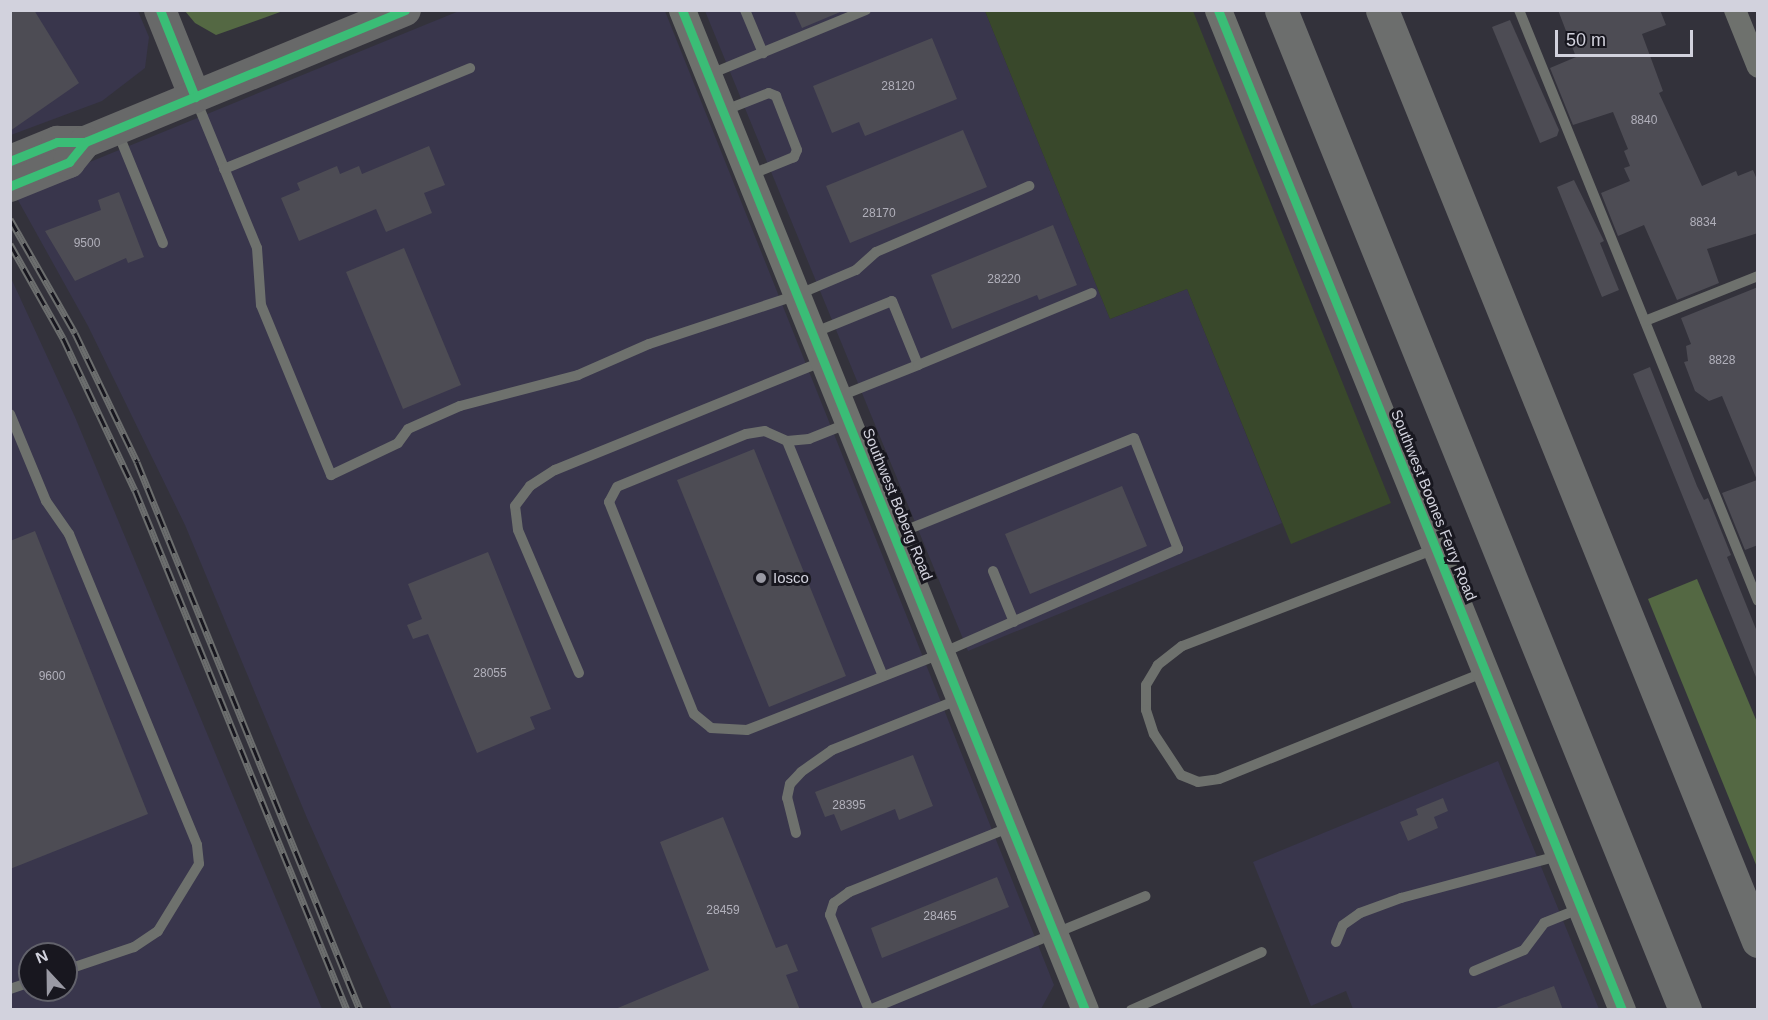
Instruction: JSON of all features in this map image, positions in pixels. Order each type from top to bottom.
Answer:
[{"type":"highway","points":[[1281,10],[1684,1010]]},
{"type":"highway","points":[[1382,10],[1758,941]]},
{"type":"main road","points":[[160,10],[195,97]]},
{"type":"main road","points":[[11,166],[69,162],[85,142],[405,10]]},
{"type":"street","name":"Southwest Boberg Road","points":[[682,10],[1085,1010]]},
{"type":"street","name":"Southwest Boones Ferry Road","points":[[1218,10],[1622,1010]]},
{"type":"street","points":[[1735,10],[1758,67]]},
{"type":"lane","points":[[745,10],[763,53]]},
{"type":"lane","points":[[708,75],[866,10]]},
{"type":"lane","points":[[1519,10],[1758,601]]},
{"type":"lane","points":[[224,168],[470,68]]},
{"type":"lane","points":[[722,111],[769,93],[776,96],[797,150],[794,157],[749,176]]},
{"type":"lane","points":[[195,97],[257,248],[261,305],[331,474],[398,443],[408,429],[459,406],[578,375],[698,326],[797,296],[856,270],[876,252],[1029,186]]},
{"type":"lane","points":[[116,129],[163,243]]},
{"type":"lane","points":[[1644,321],[1758,276]]},
{"type":"lane","points":[[838,397],[1092,293]]},
{"type":"lane","points":[[812,333],[892,301],[918,365]]},
{"type":"lane","points":[[579,673],[518,530],[516,506],[530,486],[555,470],[824,360]]},
{"type":"lane","points":[[10,414],[46,501],[69,534],[197,845],[198,864],[158,931],[134,947],[78,966]]},
{"type":"lane","points":[[849,423],[809,439],[787,441],[765,431],[746,434],[617,487],[609,502],[694,714],[711,728],[747,730],[942,653],[1178,549],[1134,438],[894,535]]},
{"type":"lane","points":[[787,441],[883,676]]},
{"type":"lane","points":[[1435,549],[1182,646],[1158,665],[1146,685],[1146,710],[1154,734],[1180,776],[1198,782],[1219,779],[1485,672]]},
{"type":"lane","points":[[993,571],[1014,621]]},
{"type":"lane","points":[[796,833],[787,798],[790,784],[801,772],[832,750],[960,699]]},
{"type":"lane","points":[[1012,827],[849,892],[834,903],[830,915],[869,1010],[1145,896]]},
{"type":"lane","points":[[1336,942],[1343,925],[1380,905],[1560,856]]},
{"type":"lane","points":[[1474,971],[1524,950],[1544,923],[1581,908]]},
{"type":"lane","points":[[1131,1010],[1262,952]]},
{"type":"shaded area","points":[[11,11],[138,11],[149,37],[145,68],[102,101],[11,135]]},
{"type":"shaded area","points":[[459,11],[665,11],[1054,985],[1041,1009],[392,1009],[307,818],[185,525],[88,326],[14,193]]},
{"type":"shaded area","points":[[705,11],[985,11],[1110,319],[1187,289],[1282,523],[968,651]]},
{"type":"shaded area","points":[[10,276],[75,417],[322,1009],[11,1009]]},
{"type":"shaded area","points":[[1498,761],[1599,1009],[1353,1009],[1346,991],[1311,1006],[1253,862]]},
{"type":"green space","points":[[185,11],[283,11],[216,35],[195,23]]},
{"type":"green space","points":[[985,11],[1193,11],[1391,503],[1291,544],[1187,289],[1110,319]]},
{"type":"green space","points":[[1697,579],[1757,722],[1757,867],[1648,599]]},
{"type":"building","points":[[10,10],[34,10],[79,83],[10,131]]},
{"type":"building","points":[[794,10],[845,10],[802,28]]},
{"type":"building","points":[[1558,10],[1660,10],[1666,25],[1642,34],[1663,91],[1659,93],[1702,186],[1736,171],[1738,176],[1753,170],[1758,182],[1758,233],[1707,249],[1719,283],[1677,300],[1644,225],[1618,236],[1601,193],[1630,181],[1624,168],[1630,166],[1624,151],[1628,149],[1613,112],[1573,125],[1550,68],[1576,57]]},
{"type":"building","points":[[1510,20],[1559,130],[1557,136],[1540,143],[1492,27]]},
{"type":"building","points":[[932,38],[957,99],[865,136],[859,122],[832,133],[813,86]]},
{"type":"building","points":[[963,130],[987,187],[850,243],[826,186]]},
{"type":"building","points":[[429,146],[445,185],[424,193],[432,213],[386,232],[376,209],[299,241],[281,198],[300,190],[297,183],[337,166],[340,174],[359,166],[362,174]]},
{"type":"building","points":[[1574,180],[1604,241],[1600,243],[1619,290],[1602,297],[1557,187]]},
{"type":"building","points":[[119,192],[144,257],[128,263],[126,258],[75,281],[45,231],[101,210],[98,200]]},
{"type":"building","points":[[1053,225],[1077,285],[1039,300],[1037,295],[952,329],[931,275]]},
{"type":"building","points":[[404,248],[461,385],[403,409],[346,272]]},
{"type":"building","points":[[1758,287],[1758,545],[1745,550],[1722,493],[1757,480],[1722,396],[1709,401],[1695,391],[1684,362],[1688,361],[1686,346],[1691,344],[1681,318]]},
{"type":"building","points":[[1650,367],[1697,486],[1704,500],[1708,498],[1731,555],[1727,557],[1758,634],[1758,682],[1633,374]]},
{"type":"building","name":"Iosco","points":[[754,449],[846,676],[769,707],[677,480]]},
{"type":"building","points":[[1122,486],[1147,546],[1030,594],[1005,534]]},
{"type":"building","points":[[35,531],[148,814],[10,869],[10,541]]},
{"type":"building","points":[[488,552],[551,709],[530,717],[535,729],[477,753],[428,634],[413,639],[407,625],[422,619],[408,584]]},
{"type":"building","points":[[913,755],[933,806],[899,820],[895,809],[841,831],[834,814],[825,817],[815,792]]},
{"type":"building","points":[[1443,798],[1448,811],[1434,817],[1438,828],[1408,841],[1400,822],[1418,815],[1416,809]]},
{"type":"building","points":[[723,817],[776,948],[787,944],[798,971],[786,975],[800,1010],[613,1010],[709,970],[660,842]]},
{"type":"building","points":[[997,877],[1009,907],[882,958],[871,928]]},
{"type":"building","points":[[1554,986],[1563,1010],[1496,1010],[1496,1008]]},
{"type":"railway","points":[[10,219],[75,333],[137,462],[360,1010]]},
{"type":"railway","points":[[10,244],[63,338],[135,490],[347,1010]]},
{"type":"cycle path","points":[[160,10],[195,97]]},
{"type":"cycle path","points":[[10,161],[57,142],[85,142],[405,10]]},
{"type":"cycle path","points":[[682,10],[1085,1010]]},
{"type":"cycle path","points":[[1218,10],[1622,1010]]},
{"type":"cycle path","points":[[10,186],[69,162],[85,142]]},
{"type":"place","name":"Iosco","points":[[761,578]]}]
